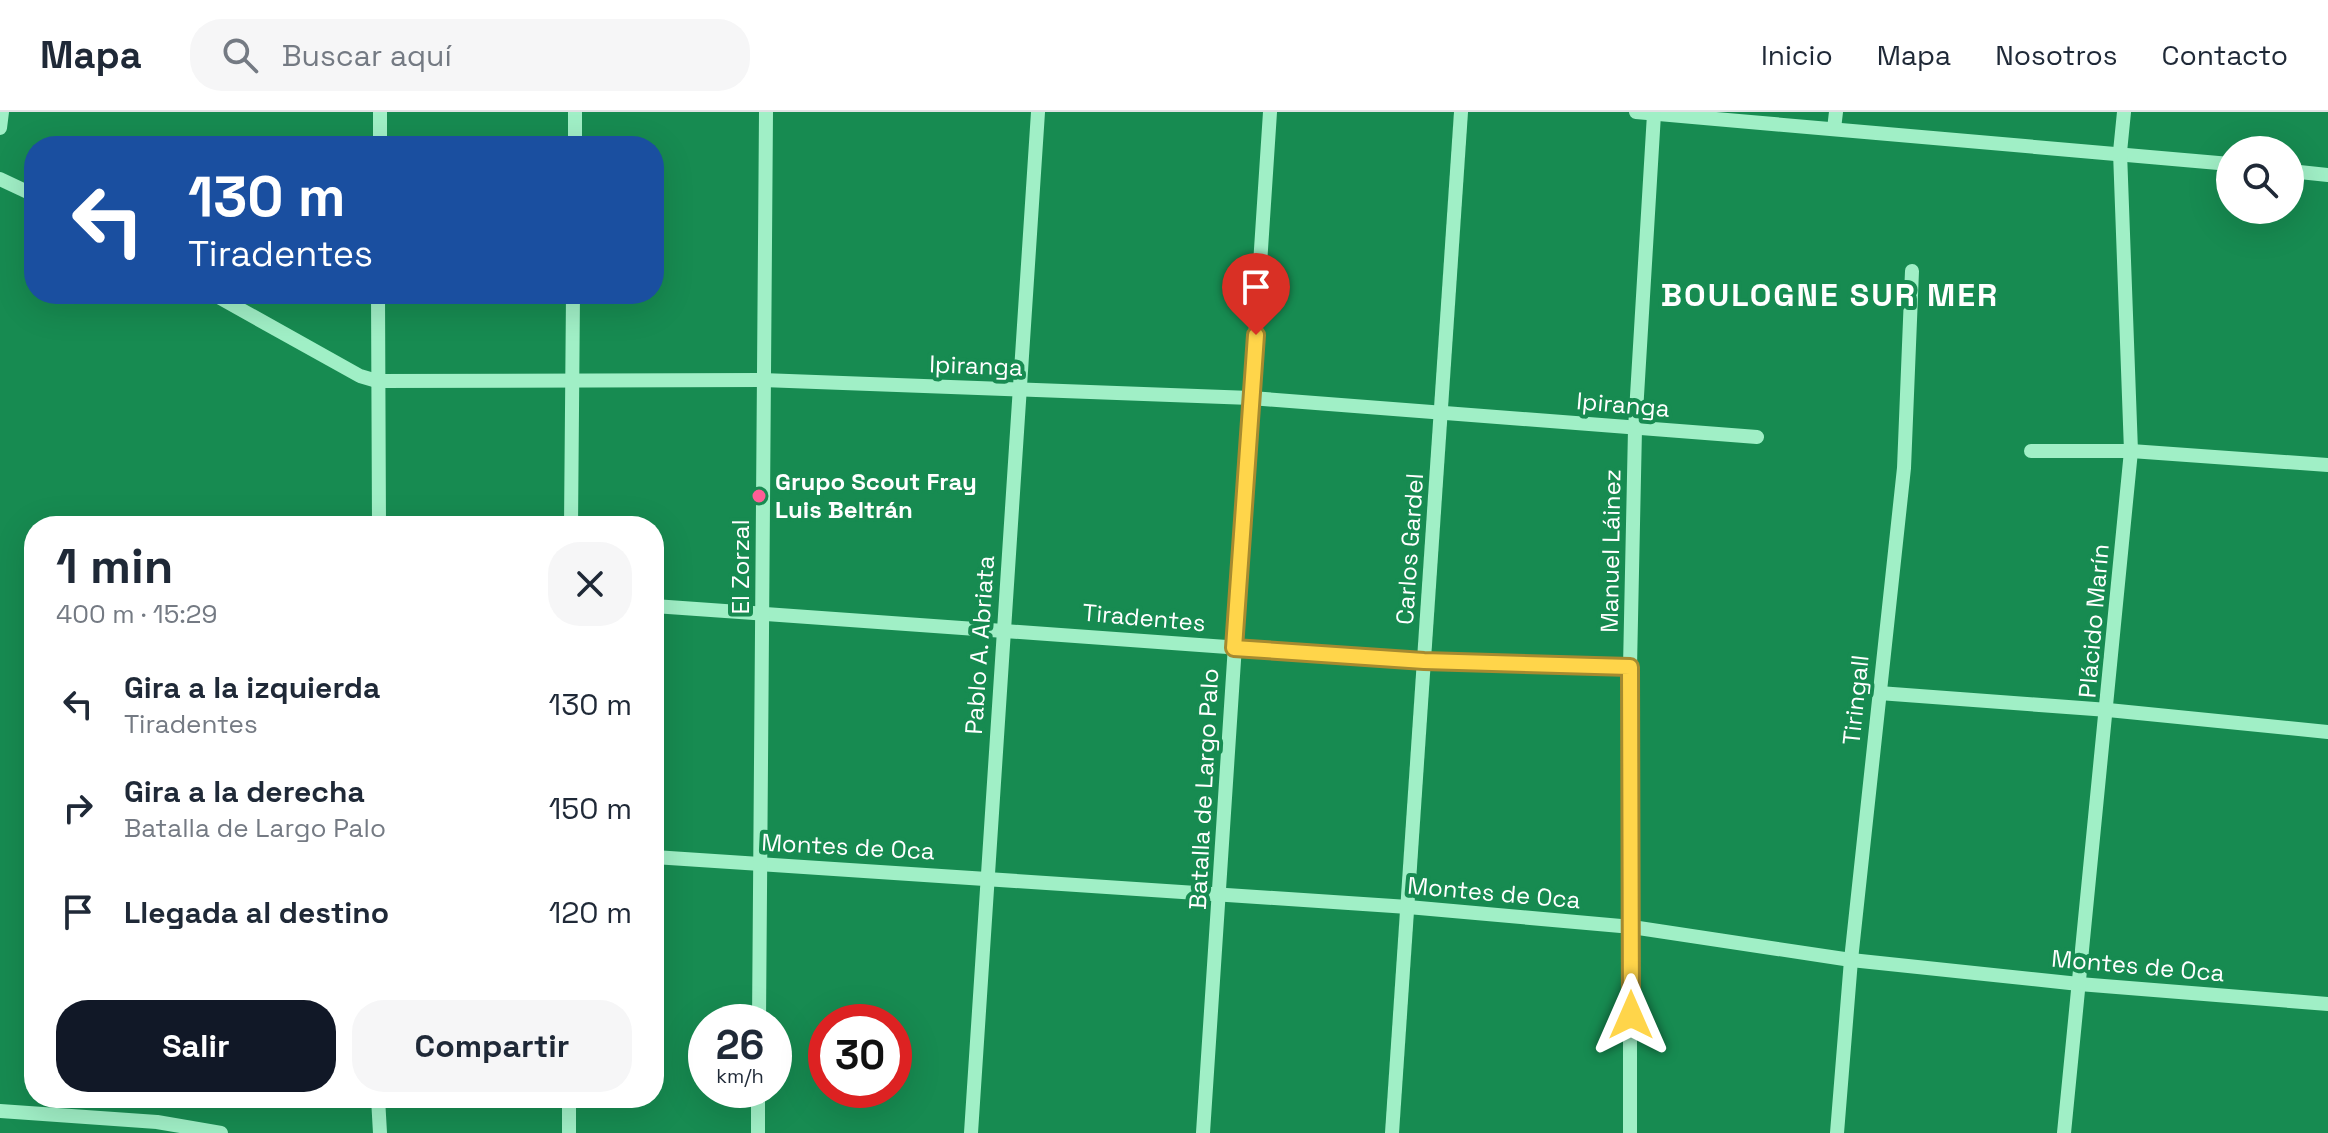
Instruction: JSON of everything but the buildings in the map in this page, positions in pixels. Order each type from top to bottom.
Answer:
[{"type":"street","points":[[0,128],[2,112]]},
{"type":"street","points":[[380,112],[380,136]]},
{"type":"street","points":[[575,112],[575,136]]},
{"type":"street","name":"El Zorzal","points":[[759,1004],[766,112]]},
{"type":"street","name":"Pablo A. Abriata","points":[[971,1133],[1038,112]]},
{"type":"street","name":"Batalla de Largo Palo","points":[[1203,1133],[1270,112]]},
{"type":"street","name":"Carlos Gardel","points":[[1392,1133],[1461,112]]},
{"type":"street","points":[[1636,112],[2216,162]]},
{"type":"street","points":[[1834,129],[1836,112]]},
{"type":"street","name":"Plácido Marín","points":[[2064,1133],[2108,710],[2131,451],[2120,152],[2124,112]]},
{"type":"street","name":"Manuel Láinez","points":[[1630,1133],[1630,667],[1635,429],[1654,114]]},
{"type":"street","points":[[2304,172],[2328,175]]},
{"type":"street","points":[[0,179],[24,190]]},
{"type":"street","name":"Tiringall","points":[[1837,1133],[1851,960],[1904,468],[1912,271]]},
{"type":"street","name":"Ipiranga","points":[[231,304],[360,376],[377,381],[762,380],[1251,398],[1757,437]]},
{"type":"street","points":[[378,304],[379,516]]},
{"type":"street","points":[[571,516],[573,304]]},
{"type":"street","points":[[2031,451],[2131,451],[2328,465]]},
{"type":"street","name":"Tiradentes","points":[[664,607],[1424,661],[1630,667]]},
{"type":"street","points":[[1879,693],[2108,710],[2328,732]]},
{"type":"street","name":"Montes de Oca","points":[[664,858],[1408,907],[1632,927],[1851,960],[2079,984],[2328,1004]]},
{"type":"street","points":[[379,1108],[380,1133]]},
{"type":"street","points":[[569,1108],[569,1133]]},
{"type":"street","points":[[758,1108],[758,1133]]},
{"type":"street","points":[[0,1111],[157,1122],[221,1133]]},
{"type":"place","name":"Grupo Scout Fray Luis Beltrán","points":[[759,496]]},
{"type":"district","name":"BOULOGNE SUR MER","points":[[1830,295]]},
{"type":"route","points":[[1256,335],[1234,648],[1424,661],[1630,667],[1631,1015]]}]
